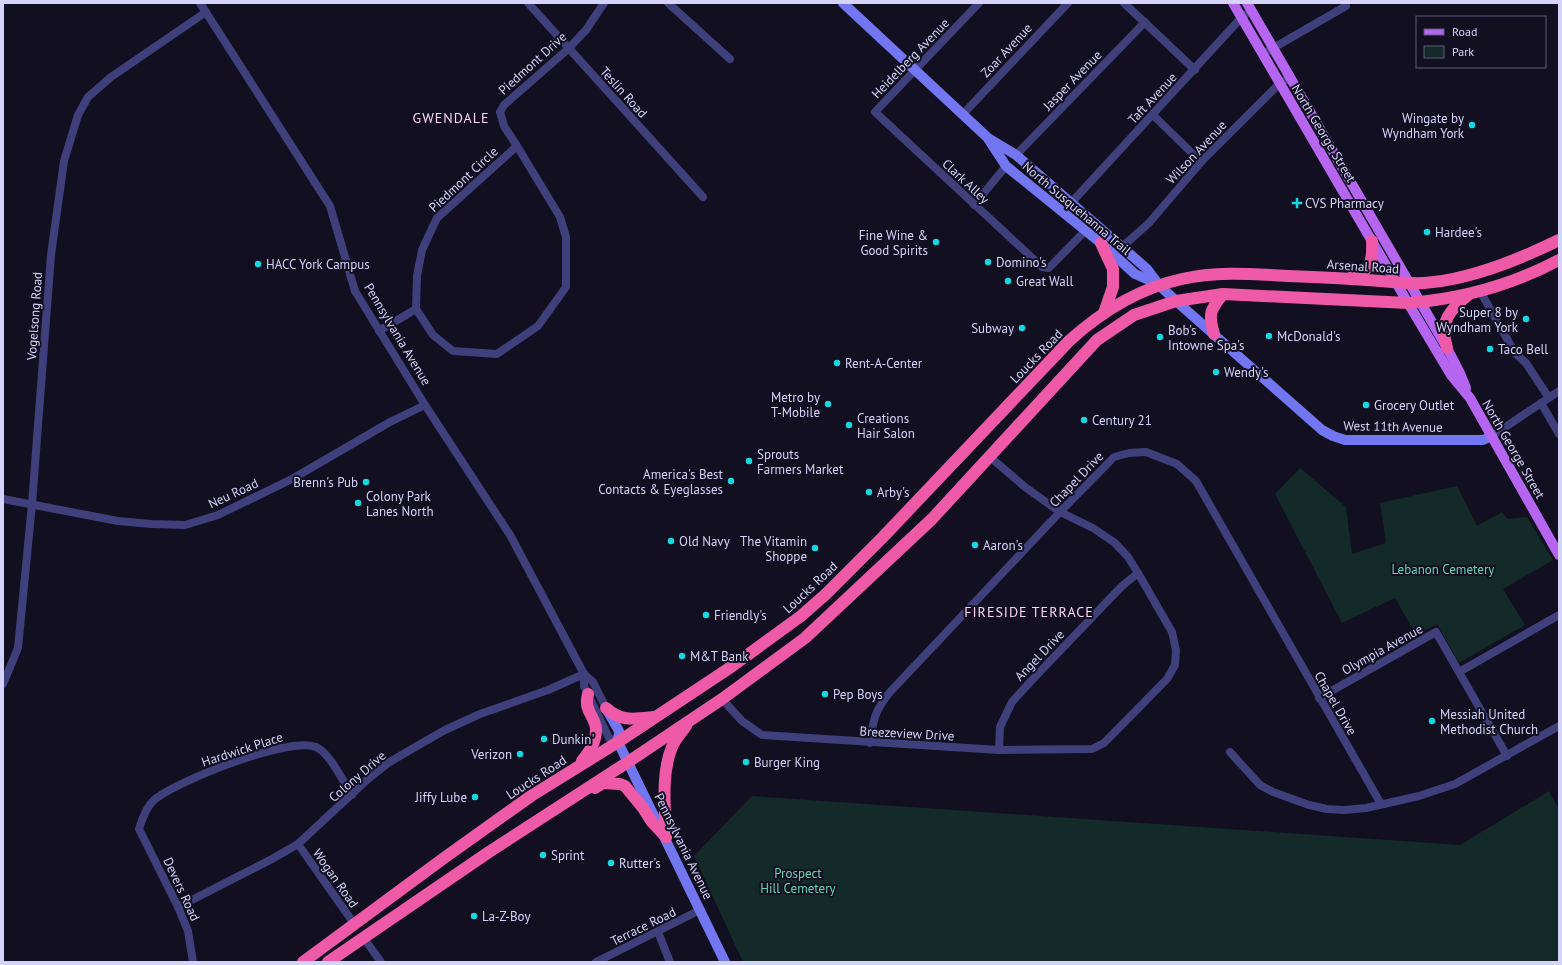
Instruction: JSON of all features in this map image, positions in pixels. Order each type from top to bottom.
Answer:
[{"type":"highway","name":"Arsenal Road","points":[[1160,285],[1182,279],[1227,273],[1409,283],[1430,282],[1470,274],[1506,263],[1559,240]]},
{"type":"highway","points":[[1347,279],[1360,274],[1370,265],[1372,241]]},
{"type":"highway","points":[[1101,243],[1113,269],[1113,287],[1104,313]]},
{"type":"highway","points":[[328,962],[363,937],[722,699],[805,638],[932,519],[1097,340],[1134,315],[1176,301],[1223,294],[1408,303],[1420,302],[1474,293],[1522,277],[1559,260]]},
{"type":"highway","name":"Loucks Road","points":[[303,962],[531,796],[657,716],[763,645],[801,616],[826,594],[883,537],[1069,341],[1104,313],[1133,297],[1160,285]]},
{"type":"highway","points":[[1447,348],[1444,332],[1451,309],[1474,293]]},
{"type":"highway","points":[[1214,334],[1210,322],[1210,313],[1214,305],[1223,294]]},
{"type":"highway","points":[[579,766],[594,744],[596,729],[586,703],[588,694]]},
{"type":"highway","points":[[606,708],[615,716],[626,718],[636,719],[657,716]]},
{"type":"highway","points":[[666,837],[665,800],[668,763],[672,746],[689,721]]},
{"type":"highway","points":[[566,802],[583,796],[604,783],[620,784],[625,786],[643,808],[652,822],[666,837]]},
{"type":"main road","name":"North Susquehanna Trail","points":[[843,3],[988,138],[1016,155],[1148,269],[1160,285],[1176,301]]},
{"type":"main road","name":"North George Street","points":[[1233,3],[1408,303],[1452,375],[1470,398],[1558,551]]},
{"type":"main road","name":"North George Street","points":[[1249,7],[1447,348],[1460,373],[1470,398]]},
{"type":"main road","name":"North Susquehanna Trail","points":[[988,138],[1006,166],[1101,243],[1135,274],[1160,285]]},
{"type":"main road","name":"West 11th Avenue","points":[[1176,301],[1322,430],[1333,436],[1345,440],[1483,440],[1492,436]]},
{"type":"main road","name":"Pennsylvania Avenue","points":[[606,708],[619,731],[618,742],[666,837],[725,962]]},
{"type":"street","name":"Pennsylvania Avenue","points":[[200,3],[330,206],[355,290],[425,405],[510,535],[584,674],[593,682],[606,708]]},
{"type":"street","name":"Teslin Road","points":[[528,3],[702,197]]},
{"type":"street","name":"Piedmont Drive","points":[[517,146],[504,126],[501,117],[500,112],[504,105],[568,49],[586,30],[604,3]]},
{"type":"street","points":[[668,3],[730,59]]},
{"type":"street","name":"Heidelberg Avenue","points":[[875,112],[979,3]]},
{"type":"street","name":"Zoar Avenue","points":[[963,114],[1068,3]]},
{"type":"street","points":[[1124,3],[1194,70]]},
{"type":"street","points":[[1263,54],[1346,6]]},
{"type":"street","name":"Taft Avenue","points":[[1071,203],[1194,70],[1241,18],[1249,7]]},
{"type":"street","name":"Vogelsong Road","points":[[3,684],[18,648],[32,504],[52,240],[64,160],[78,115],[88,96],[111,77],[206,12]]},
{"type":"street","name":"Jasper Avenue","points":[[1016,155],[1145,22]]},
{"type":"street","name":"Wilson Avenue","points":[[1122,247],[1148,223],[1201,162],[1280,84],[1290,78]]},
{"type":"street","name":"Clark Alley","points":[[875,112],[1042,267],[1049,268],[1085,231]]},
{"type":"street","points":[[1153,115],[1201,162]]},
{"type":"street","name":"Piedmont Circle","points":[[517,146],[560,217],[566,237],[566,287],[538,326],[497,354],[453,351],[433,335],[416,309],[417,276],[422,250],[437,218],[517,146]]},
{"type":"street","points":[[974,205],[1006,166]]},
{"type":"street","points":[[1474,293],[1515,354],[1526,364],[1549,398]]},
{"type":"street","points":[[379,331],[416,309]]},
{"type":"street","points":[[1492,436],[1559,391]]},
{"type":"street","points":[[1541,403],[1559,434]]},
{"type":"street","name":"Neu Road","points":[[3,499],[118,521],[185,525],[218,515],[292,478],[390,422],[425,405]]},
{"type":"street","name":"Chapel Drive","points":[[870,743],[873,722],[879,705],[1060,512],[1114,457],[1129,453],[1146,452],[1177,464],[1196,481],[1380,804]]},
{"type":"street","points":[[990,456],[1025,487],[1060,512],[1093,528],[1115,543],[1128,557],[1138,573]]},
{"type":"street","name":"Breezeview Drive","points":[[722,699],[742,720],[762,735],[999,750],[1092,750],[1104,743],[1166,679],[1175,665],[1176,650],[1172,632],[1138,573]]},
{"type":"street","name":"Angel Drive","points":[[999,750],[1000,727],[1012,702],[1122,586],[1138,573]]},
{"type":"street","points":[[1459,672],[1559,615]]},
{"type":"street","name":"Olympia Avenue","points":[[1319,698],[1436,632],[1507,756]]},
{"type":"street","name":"Pennsylvania Avenue","points":[[584,674],[584,686],[609,738],[618,742]]},
{"type":"street","name":"Colony Drive","points":[[178,907],[298,844],[369,778],[388,763],[445,730],[480,714],[548,690],[584,674]]},
{"type":"street","points":[[1230,752],[1260,785],[1273,792],[1309,805],[1344,810],[1366,808],[1419,796],[1455,784],[1559,726]]},
{"type":"street","name":"Hardwick Place","points":[[139,829],[144,815],[153,801],[166,791],[221,766],[292,746],[307,745],[320,749],[352,795]]},
{"type":"street","name":"Devers Road","points":[[139,829],[178,907],[188,931],[193,962]]},
{"type":"street","name":"Wogan Road","points":[[298,844],[355,925]]},
{"type":"street","name":"Terrace Road","points":[[596,962],[700,910]]},
{"type":"street","points":[[658,932],[670,962]]},
{"type":"street","points":[[363,937],[381,962]]},
{"type":"green space","name":"Lebanon Cemetery","points":[[1300,468],[1346,507],[1352,554],[1386,543],[1380,503],[1457,486],[1477,526],[1502,512],[1508,519],[1527,517],[1553,560],[1503,589],[1525,625],[1459,663],[1437,624],[1416,635],[1395,598],[1342,623],[1275,494]]},
{"type":"green space","name":"Prospect Hill Cemetery","points":[[1549,791],[1559,809],[1559,962],[743,962],[694,856],[752,796],[1460,845]]},
{"type":"place","name":"Wingate by Wyndham York","points":[[1472,125]]},
{"type":"place","name":"CVS Pharmacy","points":[[1297,203]]},
{"type":"place","name":"Hardee's","points":[[1427,232]]},
{"type":"place","name":"Fine Wine & Good Spirits","points":[[936,242]]},
{"type":"place","name":"Domino's","points":[[988,262]]},
{"type":"place","name":"HACC York Campus","points":[[258,264]]},
{"type":"place","name":"Great Wall","points":[[1008,281]]},
{"type":"place","name":"Super 8 by Wyndham York","points":[[1526,319]]},
{"type":"place","name":"Subway","points":[[1022,328]]},
{"type":"place","name":"McDonald's","points":[[1269,336]]},
{"type":"place","name":"Bob's Intowne Spa's","points":[[1160,337]]},
{"type":"place","name":"Taco Bell","points":[[1490,349]]},
{"type":"place","name":"Rent-A-Center","points":[[837,363]]},
{"type":"place","name":"Wendy's","points":[[1216,372]]},
{"type":"place","name":"Metro by T-Mobile","points":[[828,404]]},
{"type":"place","name":"Grocery Outlet","points":[[1366,405]]},
{"type":"place","name":"Century 21","points":[[1084,420]]},
{"type":"place","name":"Creations Hair Salon","points":[[849,425]]},
{"type":"place","name":"Sprouts Farmers Market","points":[[749,461]]},
{"type":"place","name":"America's Best Contacts & Eyeglasses","points":[[731,481]]},
{"type":"place","name":"Brenn's Pub","points":[[366,482]]},
{"type":"place","name":"Arby's","points":[[869,492]]},
{"type":"place","name":"Colony Park Lanes North","points":[[358,503]]},
{"type":"place","name":"Old Navy","points":[[671,541]]},
{"type":"place","name":"Aaron's","points":[[975,545]]},
{"type":"place","name":"The Vitamin Shoppe","points":[[815,548]]},
{"type":"place","name":"Friendly's","points":[[706,615]]},
{"type":"place","name":"M&T Bank","points":[[682,656]]},
{"type":"place","name":"Pep Boys","points":[[825,694]]},
{"type":"place","name":"Messiah United Methodist Church","points":[[1432,721]]},
{"type":"place","name":"Dunkin'","points":[[544,739]]},
{"type":"place","name":"Verizon","points":[[520,754]]},
{"type":"place","name":"Burger King","points":[[746,762]]},
{"type":"place","name":"Jiffy Lube","points":[[475,797]]},
{"type":"place","name":"Sprint","points":[[543,855]]},
{"type":"place","name":"Rutter's","points":[[611,863]]},
{"type":"place","name":"La-Z-Boy","points":[[474,916]]},
{"type":"district","name":"GWENDALE","points":[[451,118]]},
{"type":"district","name":"FIRESIDE TERRACE","points":[[1029,612]]}]
